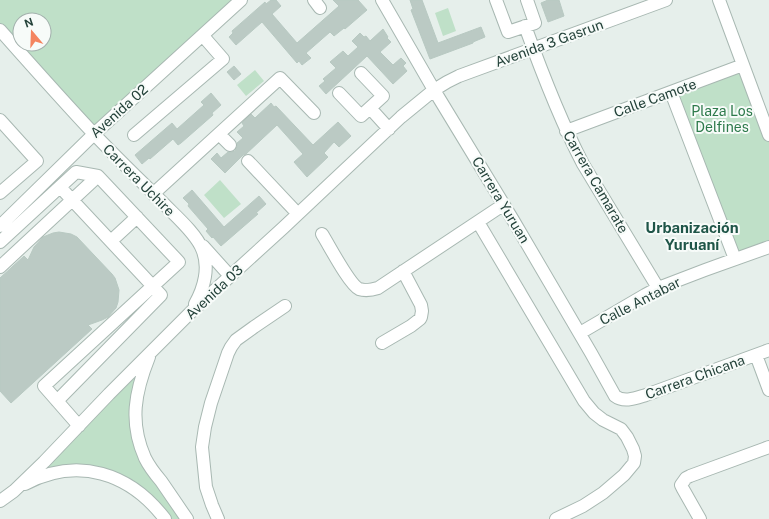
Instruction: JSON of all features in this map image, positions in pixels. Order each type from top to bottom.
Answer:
[{"type":"street","name":"Avenida 02","points":[[0,226],[94,134],[241,0]]},
{"type":"street","name":"Carrera Yuruan","points":[[382,0],[434,90],[580,333],[615,396],[620,399]]},
{"type":"street","points":[[496,0],[508,32],[535,22],[527,0]]},
{"type":"street","name":"Avenida 3 Gasrun","points":[[434,90],[460,76],[533,49],[648,3],[666,0]]},
{"type":"street","points":[[719,0],[769,135]]},
{"type":"street","name":"Carrera Camarate","points":[[525,26],[566,131],[583,164],[658,288]]},
{"type":"street","name":"Carrera Uchire","points":[[0,30],[94,134],[181,222],[230,276]]},
{"type":"street","points":[[134,135],[223,59],[203,36]]},
{"type":"street","name":"Calle Camote","points":[[566,131],[743,66]]},
{"type":"street","points":[[339,93],[361,116],[370,108],[382,96],[361,73]]},
{"type":"street","points":[[153,194],[280,78],[314,113]]},
{"type":"street","name":"Avenida 03","points":[[0,501],[14,491],[44,462],[192,311],[389,129],[434,90]]},
{"type":"street","points":[[670,92],[735,259]]},
{"type":"street","points":[[370,108],[389,129]]},
{"type":"street","points":[[0,120],[38,160],[0,193]]},
{"type":"street","points":[[219,134],[230,144]]},
{"type":"street","points":[[248,161],[298,214]]},
{"type":"street","points":[[0,242],[76,172],[98,176],[179,262],[44,386],[79,426]]},
{"type":"street","points":[[0,267],[98,176]]},
{"type":"street","points":[[57,401],[161,295],[60,187]]},
{"type":"street","points":[[322,234],[350,280],[357,288],[373,290],[504,205]]},
{"type":"street","points":[[111,241],[137,217]]},
{"type":"street","points":[[478,222],[584,401],[594,413],[603,420],[620,428],[627,437],[635,456],[634,463],[611,487],[588,503],[556,519]]},
{"type":"street","name":"Carrera Uchire","points":[[192,311],[201,294],[206,270],[203,249],[198,241]]},
{"type":"street","name":"Calle Antabar","points":[[580,333],[658,288],[769,247]]},
{"type":"street","points":[[382,343],[420,320],[422,314],[421,305],[404,271]]},
{"type":"street","points":[[218,519],[206,487],[202,447],[211,403],[228,353],[236,340],[285,306]]},
{"type":"street","name":"Carrera Chicana","points":[[620,399],[633,399],[646,395],[769,350]]},
{"type":"street","points":[[151,352],[143,372],[136,399],[135,414],[138,437],[149,465],[187,519]]},
{"type":"street","points":[[756,355],[769,390]]},
{"type":"street","points":[[700,519],[681,485],[686,478],[769,447]]},
{"type":"street","points":[[14,491],[33,480],[48,474],[73,470],[96,472],[115,478],[133,487],[157,508],[165,519]]},
{"type":"green space","points":[[0,0],[241,0],[95,134],[20,52],[52,52],[52,12],[12,12],[12,43],[0,30]]},
{"type":"green space","points":[[448,8],[456,31],[443,36],[435,13]]},
{"type":"green space","name":"Plaza Los Delfines","points":[[743,65],[769,135],[769,247],[735,259],[671,92]]},
{"type":"green space","points":[[255,70],[264,81],[246,96],[237,85]]},
{"type":"green space","points":[[220,180],[241,204],[224,218],[204,195]]},
{"type":"green space","points":[[151,352],[143,372],[138,437],[187,519],[165,519],[157,508],[96,472],[33,480]]},
{"type":"building","points":[[271,0],[276,0],[281,6],[272,14],[297,43],[339,6],[333,0],[358,0],[367,10],[345,29],[344,28],[334,36],[330,32],[306,53],[311,58],[302,65],[299,61],[297,63],[262,22],[236,45],[229,37],[233,33],[232,31],[265,2],[266,4]]},
{"type":"building","points":[[410,0],[422,0],[438,43],[481,27],[485,37],[430,59],[411,10],[413,9]]},
{"type":"building","points":[[548,0],[559,0],[564,16],[548,22],[541,3]]},
{"type":"building","points":[[383,29],[388,37],[387,38],[391,42],[380,52],[393,65],[401,58],[406,63],[403,66],[407,71],[393,84],[367,56],[326,94],[319,86],[325,81],[323,79],[336,68],[330,62],[343,51],[348,56],[358,47],[352,41],[360,33],[364,37],[366,36],[370,41]]},
{"type":"building","points":[[234,66],[241,74],[234,80],[227,72]]},
{"type":"building","points":[[211,93],[221,105],[212,113],[213,115],[181,143],[178,145],[173,139],[142,164],[135,155],[172,123],[177,129],[204,105],[201,102]]},
{"type":"building","points":[[271,103],[274,107],[276,106],[313,145],[338,122],[351,136],[339,147],[334,142],[324,153],[328,157],[307,177],[294,162],[303,154],[277,125],[225,173],[211,159],[217,153],[221,158],[228,152],[235,151],[237,143],[243,138],[237,132],[244,126],[242,123],[251,114],[255,118]]},
{"type":"building","points":[[192,190],[224,227],[259,196],[266,204],[256,213],[258,214],[221,246],[206,231],[208,229],[183,198]]},
{"type":"building","points":[[59,232],[71,234],[77,237],[112,274],[119,290],[118,302],[116,308],[108,317],[88,325],[92,329],[11,403],[0,391],[0,278],[24,256],[28,260],[34,247],[43,237]]},
{"type":"district","name":"Urbanización Yuruaní","points":[[692,236]]}]
